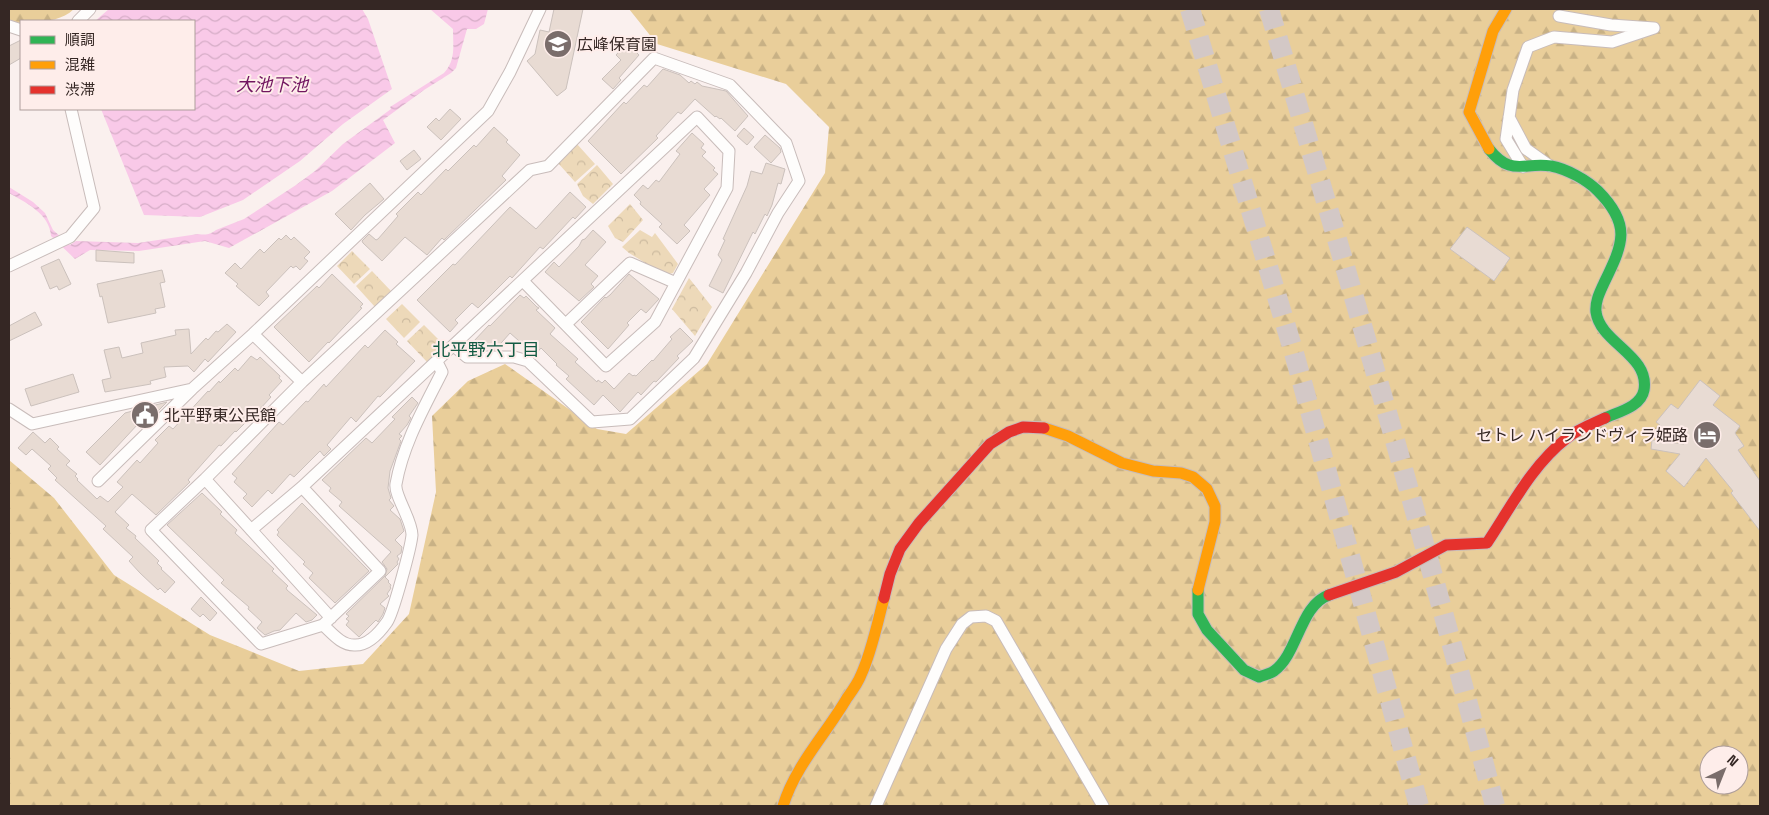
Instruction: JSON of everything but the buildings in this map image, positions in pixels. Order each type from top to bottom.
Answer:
[{"type":"street","points":[[79,20],[90,9]]},
{"type":"street","points":[[98,481],[192,389],[254,334],[488,111],[510,72],[540,9]]},
{"type":"street","points":[[783,806],[787,793],[805,760],[834,720],[861,676],[872,645],[890,574],[900,549],[919,523],[990,444],[1009,432],[1023,427],[1044,428],[1068,436],[1122,463],[1153,471],[1181,473],[1193,477],[1207,490],[1215,506],[1215,522],[1197,593],[1198,614],[1206,630],[1244,670],[1259,677],[1274,671],[1288,654],[1310,608],[1323,597],[1396,572],[1446,545],[1487,544],[1546,456],[1568,437],[1635,404],[1644,390],[1643,375],[1632,358],[1604,329],[1597,314],[1597,300],[1622,240],[1619,217],[1596,189],[1560,168],[1506,165],[1497,158],[1479,132],[1469,112],[1494,31],[1506,9]]},
{"type":"street","points":[[1523,167],[1506,139],[1513,90],[1528,47],[1554,36],[1612,42],[1654,28],[1612,25],[1559,16]]},
{"type":"street","points":[[302,487],[380,572],[327,621],[261,644],[151,530],[302,382],[530,170],[548,166],[654,58],[730,85],[786,143],[799,181],[778,212],[746,273],[694,358],[630,419],[592,422],[528,361],[514,357],[467,357],[454,346]]},
{"type":"street","points":[[9,266],[70,237],[94,208],[71,110]]},
{"type":"street","points":[[1508,116],[1526,149],[1550,166]]},
{"type":"street","points":[[251,530],[302,487],[437,362],[697,117],[728,151],[727,188],[655,322],[606,366],[523,281]]},
{"type":"street","points":[[566,324],[630,263],[676,283]]},
{"type":"street","points":[[254,334],[302,382]]},
{"type":"street","points":[[205,479],[251,530],[327,621],[340,640],[355,646],[369,642],[388,621],[407,556],[412,533],[406,511],[396,487],[408,440],[442,372],[437,362]]},
{"type":"street","points":[[10,413],[32,424],[192,389]]},
{"type":"street","points":[[876,806],[946,649],[962,624],[971,617],[986,616],[996,621],[1103,806]]},
{"type":"green space","points":[[9,9],[74,9],[56,19],[20,20],[20,25],[9,22]]},
{"type":"green space","points":[[629,9],[1760,9],[1760,806],[9,806],[9,460],[54,498],[114,575],[210,635],[299,671],[363,664],[409,614],[436,492],[432,416],[468,381],[505,364],[597,429],[626,434],[707,364],[825,173],[829,127],[786,84],[657,44]]},
{"type":"green space","points":[[577,144],[595,164],[575,182],[558,163]]},
{"type":"green space","points":[[597,165],[613,184],[593,204],[583,196],[577,184]]},
{"type":"green space","points":[[630,204],[643,220],[623,242],[615,238],[608,226]]},
{"type":"green space","points":[[640,230],[652,237],[655,233],[678,264],[673,273],[665,275],[622,247]]},
{"type":"green space","points":[[352,251],[370,269],[354,284],[337,266]]},
{"type":"green space","points":[[372,271],[391,291],[375,307],[356,286]]},
{"type":"green space","points":[[689,278],[712,307],[695,336],[672,309]]},
{"type":"green space","points":[[402,304],[420,322],[404,338],[386,319]]},
{"type":"green space","points":[[424,325],[444,345],[427,362],[407,341]]},
{"type":"water","name":"大池下池","points":[[109,9],[362,9],[368,19],[392,89],[343,124],[300,161],[243,200],[200,217],[144,215],[101,110],[195,110],[195,20],[96,20]]},
{"type":"water","points":[[430,9],[488,9],[484,24],[476,29],[467,29],[456,68],[383,120],[395,143],[332,191],[229,248],[205,241],[139,251],[90,250],[75,259],[51,236],[50,228],[46,221],[36,210],[9,193],[9,187],[33,202],[45,213],[53,230],[70,245],[76,241],[138,243],[207,234],[244,219],[315,171],[343,144],[391,109],[390,107],[444,73],[452,58],[453,29]]},
{"type":"tunnel","points":[[1190,9],[1294,353],[1419,806]]},
{"type":"tunnel","points":[[1269,9],[1385,407],[1495,806]]},
{"type":"traffic: fast","points":[[1489,149],[1497,158],[1511,166],[1551,166],[1576,176],[1598,191],[1616,214],[1621,235],[1619,246],[1598,297],[1596,312],[1599,323],[1606,332],[1640,367],[1644,378],[1644,390],[1642,396],[1634,405],[1605,418]]},
{"type":"traffic: fast","points":[[1198,590],[1198,614],[1207,630],[1244,670],[1259,677],[1272,672],[1282,663],[1289,653],[1305,619],[1319,600],[1329,595]]},
{"type":"traffic: slow","points":[[1489,149],[1469,112],[1493,31],[1506,9]]},
{"type":"traffic: slow","points":[[1044,428],[1068,436],[1122,463],[1153,471],[1181,473],[1193,477],[1207,489],[1215,506],[1215,522],[1198,590]]},
{"type":"traffic: slow","points":[[783,806],[795,777],[860,678],[871,647],[884,598]]},
{"type":"traffic: jam","points":[[1329,595],[1396,572],[1446,545],[1487,543],[1523,487],[1554,449],[1571,435],[1605,418]]},
{"type":"traffic: jam","points":[[884,598],[890,574],[900,549],[919,523],[990,444],[1009,432],[1023,427],[1044,428]]},
{"type":"place","name":"広峰保育園","points":[[558,44]]},
{"type":"place","name":"北平野東公民館","points":[[145,415]]},
{"type":"place","name":"セトレ ハイランドヴィラ姫路","points":[[1707,435]]},
{"type":"district","name":"北平野六丁目","points":[[486,350]]}]
